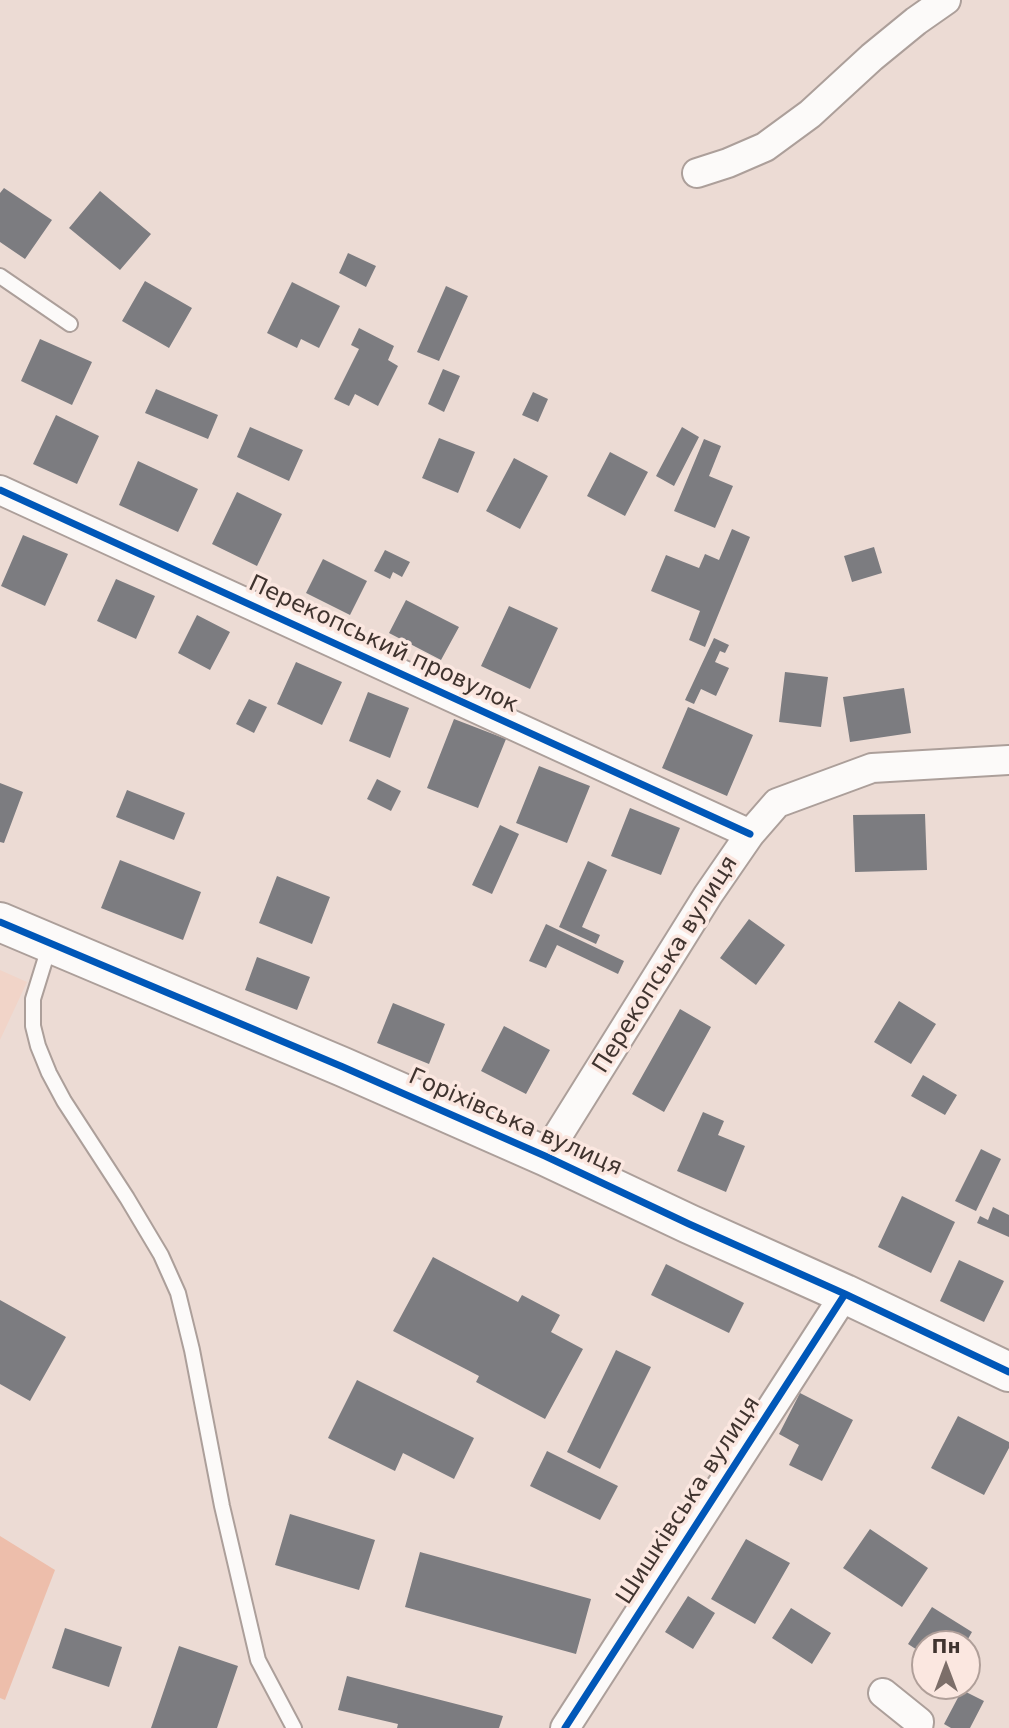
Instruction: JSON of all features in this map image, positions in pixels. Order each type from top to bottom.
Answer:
[{"type":"street","points":[[697,173],[765,147],[810,114],[872,57],[946,0]]},
{"type":"street","name":"Перекопський провулок","points":[[0,491],[750,834]]},
{"type":"street","name":"Перекопська вулиця","points":[[545,1156],[708,895],[750,834],[777,803],[872,768],[1009,760]]},
{"type":"street","name":"Горіхівська вулиця","points":[[0,922],[545,1156],[1009,1372]]},
{"type":"street","name":"Шишківська вулиця","points":[[565,1728],[845,1294]]},
{"type":"street","points":[[883,1693],[919,1722],[918,1728]]},
{"type":"lane","points":[[0,276],[70,324]]},
{"type":"lane","points":[[51,943],[33,999],[33,1026],[38,1046],[64,1101],[161,1255],[178,1293],[192,1350],[222,1506],[258,1660],[294,1728]]},
{"type":"shaded area","points":[[0,970],[27,982],[0,1040]]},
{"type":"shaded area","points":[[0,1536],[55,1570],[5,1700],[0,1698]]},
{"type":"building","points":[[4,188],[52,220],[25,259],[0,242],[0,193]]},
{"type":"building","points":[[100,191],[151,234],[120,270],[69,228]]},
{"type":"building","points":[[348,253],[376,266],[366,287],[339,273]]},
{"type":"building","points":[[145,281],[192,308],[169,348],[122,321]]},
{"type":"building","points":[[292,282],[340,306],[319,348],[301,339],[297,348],[267,333]]},
{"type":"building","points":[[446,286],[468,296],[439,361],[417,352]]},
{"type":"building","points":[[359,328],[394,346],[388,360],[398,366],[378,406],[355,394],[349,406],[334,399],[359,349],[351,345]]},
{"type":"building","points":[[40,339],[92,362],[72,405],[21,381]]},
{"type":"building","points":[[443,369],[460,376],[444,412],[428,404]]},
{"type":"building","points":[[156,389],[218,415],[208,439],[145,413]]},
{"type":"building","points":[[533,392],[548,399],[538,422],[522,415]]},
{"type":"building","points":[[56,415],[99,436],[77,484],[33,464]]},
{"type":"building","points":[[250,427],[303,450],[289,481],[237,457]]},
{"type":"building","points":[[682,427],[699,437],[674,486],[656,476]]},
{"type":"building","points":[[439,438],[475,452],[458,493],[422,478]]},
{"type":"building","points":[[704,439],[721,446],[709,476],[733,486],[715,528],[674,511]]},
{"type":"building","points":[[610,452],[648,472],[625,516],[587,496]]},
{"type":"building","points":[[514,458],[548,476],[520,529],[486,511]]},
{"type":"building","points":[[138,461],[198,489],[178,532],[119,505]]},
{"type":"building","points":[[237,492],[282,514],[257,566],[212,544]]},
{"type":"building","points":[[732,529],[750,537],[705,647],[689,640],[700,611],[651,591],[666,555],[699,568],[705,554],[719,560]]},
{"type":"building","points":[[23,535],[68,554],[45,606],[1,586]]},
{"type":"building","points":[[874,547],[882,573],[852,582],[844,556]]},
{"type":"building","points":[[385,550],[410,562],[402,577],[393,572],[390,579],[374,571]]},
{"type":"building","points":[[323,559],[367,581],[350,615],[306,593]]},
{"type":"building","points":[[116,579],[155,596],[136,639],[97,621]]},
{"type":"building","points":[[406,600],[459,627],[441,660],[389,633]]},
{"type":"building","points":[[509,606],[558,628],[530,689],[481,666]]},
{"type":"building","points":[[197,615],[230,632],[210,670],[178,653]]},
{"type":"building","points":[[714,638],[729,645],[725,653],[720,651],[715,662],[729,668],[716,696],[701,689],[694,704],[685,700]]},
{"type":"building","points":[[296,662],[342,682],[322,725],[277,704]]},
{"type":"building","points":[[785,672],[828,677],[821,727],[779,722]]},
{"type":"building","points":[[904,688],[911,733],[850,742],[843,697]]},
{"type":"building","points":[[368,692],[409,708],[390,758],[349,741]]},
{"type":"building","points":[[249,699],[267,707],[254,733],[236,724]]},
{"type":"building","points":[[688,707],[753,735],[727,796],[662,768]]},
{"type":"building","points":[[454,719],[506,739],[478,808],[427,788]]},
{"type":"building","points":[[539,766],[590,786],[567,843],[516,823]]},
{"type":"building","points":[[377,779],[401,791],[391,811],[367,799]]},
{"type":"building","points":[[0,783],[23,792],[4,843],[0,842]]},
{"type":"building","points":[[127,790],[185,813],[174,840],[116,817]]},
{"type":"building","points":[[630,808],[680,828],[661,875],[611,856]]},
{"type":"building","points":[[925,814],[927,870],[855,872],[853,815]]},
{"type":"building","points":[[500,825],[519,834],[492,894],[472,885]]},
{"type":"building","points":[[120,860],[201,892],[183,940],[101,908]]},
{"type":"building","points":[[588,861],[607,870],[582,927],[600,935],[596,944],[559,927]]},
{"type":"building","points":[[277,876],[330,897],[312,944],[259,923]]},
{"type":"building","points":[[749,919],[785,945],[756,985],[720,958]]},
{"type":"building","points":[[546,924],[624,961],[618,974],[557,945],[546,968],[529,961]]},
{"type":"building","points":[[257,957],[310,977],[297,1010],[245,990]]},
{"type":"building","points":[[899,1001],[936,1024],[911,1064],[874,1042]]},
{"type":"building","points":[[393,1003],[445,1024],[429,1064],[377,1043]]},
{"type":"building","points":[[680,1009],[711,1027],[664,1112],[632,1094]]},
{"type":"building","points":[[504,1026],[550,1050],[526,1094],[481,1071]]},
{"type":"building","points":[[923,1075],[957,1095],[945,1115],[911,1096]]},
{"type":"building","points":[[703,1112],[724,1121],[718,1135],[745,1146],[726,1192],[677,1171]]},
{"type":"building","points":[[981,1149],[1001,1159],[976,1211],[955,1201]]},
{"type":"building","points":[[902,1196],[955,1222],[931,1273],[878,1247]]},
{"type":"building","points":[[993,1207],[1009,1215],[1009,1237],[977,1223],[980,1216],[988,1220]]},
{"type":"building","points":[[433,1257],[518,1302],[522,1295],[560,1315],[551,1332],[583,1349],[545,1419],[476,1382],[479,1376],[393,1331]]},
{"type":"building","points":[[959,1260],[1004,1281],[984,1322],[940,1301]]},
{"type":"building","points":[[666,1264],[744,1303],[729,1333],[651,1295]]},
{"type":"building","points":[[0,1300],[66,1337],[30,1401],[0,1384]]},
{"type":"building","points":[[616,1350],[651,1367],[600,1469],[567,1452]]},
{"type":"building","points":[[357,1380],[474,1438],[454,1479],[403,1453],[395,1471],[328,1438]]},
{"type":"building","points":[[800,1393],[853,1420],[822,1481],[789,1465],[799,1445],[779,1434]]},
{"type":"building","points":[[958,1416],[1009,1442],[1009,1448],[984,1495],[931,1468]]},
{"type":"building","points":[[547,1451],[618,1486],[600,1520],[530,1486]]},
{"type":"building","points":[[290,1514],[375,1540],[359,1590],[275,1565]]},
{"type":"building","points":[[870,1529],[928,1568],[902,1607],[843,1568]]},
{"type":"building","points":[[746,1539],[790,1563],[755,1624],[711,1599]]},
{"type":"building","points":[[420,1552],[591,1599],[576,1654],[405,1607]]},
{"type":"building","points":[[688,1596],[715,1613],[693,1649],[665,1632]]},
{"type":"building","points":[[932,1607],[969,1630],[917,1630]]},
{"type":"building","points":[[791,1608],[831,1633],[812,1664],[772,1638]]},
{"type":"building","points":[[65,1628],[122,1647],[109,1687],[52,1668]]},
{"type":"building","points":[[179,1646],[238,1666],[217,1728],[151,1728]]},
{"type":"building","points":[[347,1676],[503,1716],[499,1728],[397,1728],[398,1724],[338,1710]]},
{"type":"building","points":[[957,1700],[984,1701],[970,1728],[951,1728],[944,1724]]},
{"type":"cycle path","points":[[0,490],[750,834]]},
{"type":"cycle path","points":[[0,922],[545,1156],[1009,1372]]},
{"type":"cycle path","points":[[565,1728],[845,1294]]}]
